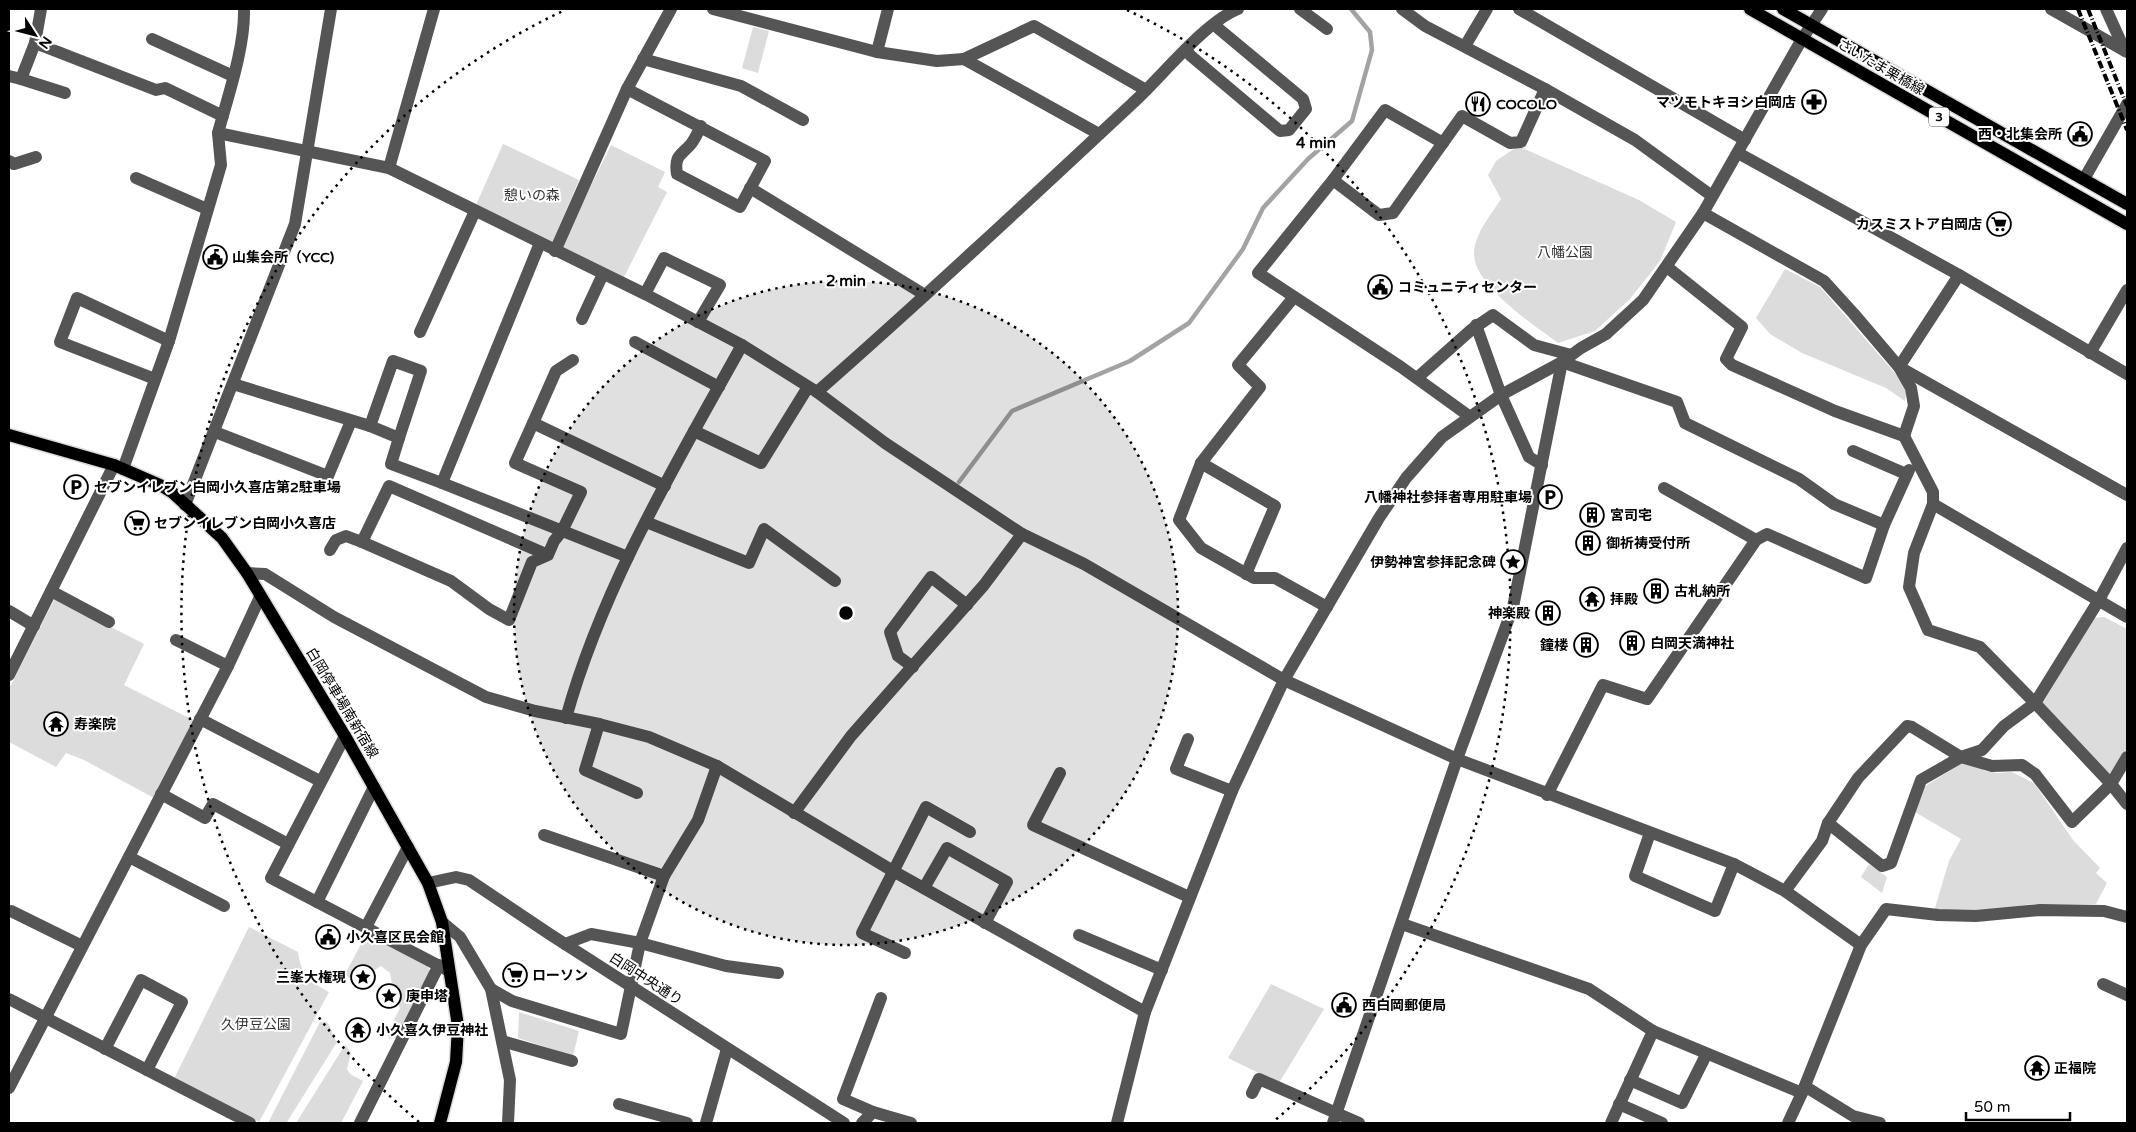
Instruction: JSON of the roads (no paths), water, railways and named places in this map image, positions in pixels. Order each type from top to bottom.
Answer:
[{"type":"main road","name":"さいたま栗橋線","points":[[1750,9],[2127,224]]},
{"type":"main road","name":"さいたま栗橋線","points":[[1783,9],[2127,204]]},
{"type":"main road","name":"白岡停車場南新宿線","points":[[9,435],[119,467],[160,485],[222,538],[247,572],[260,597],[345,736],[408,847],[428,883],[442,922],[444,968],[458,1026],[456,1062],[440,1123]]},
{"type":"street","points":[[40,9],[35,43],[15,78],[65,93]]},
{"type":"street","points":[[9,675],[51,591],[119,467],[169,341],[221,165],[218,133],[234,76],[244,9]]},
{"type":"street","points":[[185,505],[296,224],[306,151],[331,9]]},
{"type":"street","points":[[389,168],[434,9]]},
{"type":"street","points":[[556,251],[627,89],[672,9]]},
{"type":"street","points":[[713,9],[877,52],[937,61],[964,59],[1034,26],[1146,90]]},
{"type":"street","points":[[877,52],[888,9]]},
{"type":"street","points":[[694,431],[762,463],[813,390],[925,295],[1215,24],[1238,9]]},
{"type":"street","points":[[1300,9],[1327,29]]},
{"type":"street","points":[[1402,9],[1425,26],[1546,89],[1635,140],[1712,196]]},
{"type":"street","points":[[1465,46],[1487,9]]},
{"type":"street","points":[[1519,9],[1745,140]]},
{"type":"street","points":[[1118,1123],[1145,1012],[1232,792],[1284,680],[1379,518],[1406,478],[1442,438],[1469,416],[1501,395],[1567,359],[1606,334],[1643,300],[1703,213],[1802,39],[1822,9]]},
{"type":"street","points":[[2052,9],[2126,52]]},
{"type":"street","points":[[2106,9],[2126,52]]},
{"type":"street","points":[[1186,50],[1280,131],[1289,130],[1306,109],[1303,99],[1215,24]]},
{"type":"street","points":[[152,39],[234,76]]},
{"type":"street","points":[[35,43],[156,90],[165,88],[223,116]]},
{"type":"street","points":[[643,59],[741,86],[803,120]]},
{"type":"street","points":[[964,59],[1099,134]]},
{"type":"street","points":[[627,89],[701,126],[764,160],[740,207],[678,174],[676,165],[682,151],[691,144],[701,126]]},
{"type":"street","points":[[1333,180],[1379,215],[1393,213],[1462,116],[1510,143],[1521,142],[1546,89]]},
{"type":"street","points":[[2084,179],[2127,104]]},
{"type":"street","points":[[1443,142],[1385,110],[1333,180],[1258,273],[1417,378],[1469,416]]},
{"type":"street","points":[[218,133],[389,168],[645,294],[742,345],[813,390],[885,444],[1022,534],[1084,564],[1284,680],[1457,759],[1734,864],[1785,891],[1862,946]]},
{"type":"street","points":[[1738,153],[1959,275],[2127,374]]},
{"type":"street","points":[[9,161],[14,164],[36,157]]},
{"type":"street","points":[[136,178],[208,209]]},
{"type":"street","points":[[750,188],[925,295]]},
{"type":"street","points":[[420,332],[475,211]]},
{"type":"street","points":[[1703,213],[1824,282],[1899,367],[1911,388],[1914,406],[1904,436]]},
{"type":"street","points":[[442,482],[540,243]]},
{"type":"street","points":[[645,294],[664,258],[720,285],[698,322]]},
{"type":"street","points":[[1667,267],[1742,327],[1726,360],[1732,365],[1835,411],[1904,436],[1932,492],[1933,504],[1914,553],[1909,587],[1928,630],[1980,647],[2111,784],[2127,804]]},
{"type":"street","points":[[582,319],[603,274]]},
{"type":"street","points":[[1899,367],[1959,275]]},
{"type":"street","points":[[2090,353],[2127,290]]},
{"type":"street","points":[[1294,297],[1238,366],[1260,387],[1201,463],[1179,520],[1201,548],[1254,578],[1274,578],[1327,607]]},
{"type":"street","points":[[155,380],[60,342],[77,298],[169,341]]},
{"type":"street","points":[[1417,378],[1476,325],[1493,316],[1534,345],[1677,402],[1685,423],[1799,479],[1834,504],[1884,525]]},
{"type":"street","points":[[1476,325],[1501,395],[1529,457],[1542,465]]},
{"type":"street","points":[[635,342],[719,387]]},
{"type":"street","points":[[566,718],[588,649],[628,557],[694,431],[742,345]]},
{"type":"street","points":[[1335,1118],[1457,759],[1513,607],[1542,465],[1567,359]]},
{"type":"street","points":[[330,550],[336,540],[346,536],[362,542],[451,581],[489,609],[509,620],[532,562],[548,555],[581,492],[515,463],[556,372],[573,360]]},
{"type":"street","points":[[370,426],[393,361],[421,371],[392,464],[442,482],[628,557]]},
{"type":"street","points":[[1899,367],[2127,495]]},
{"type":"street","points":[[233,384],[370,426],[399,438]]},
{"type":"street","points":[[215,432],[328,476],[351,421]]},
{"type":"street","points":[[533,423],[665,486]]},
{"type":"street","points":[[1547,794],[1604,685],[1647,699],[1756,540],[1767,534],[1866,578],[1884,525],[1907,472],[1853,451]]},
{"type":"street","points":[[1201,463],[1275,506],[1246,574]]},
{"type":"street","points":[[362,542],[389,486],[548,555]]},
{"type":"street","points":[[1664,488],[1756,540]]},
{"type":"street","points":[[1933,504],[2127,617]]},
{"type":"street","points":[[646,522],[749,563],[764,529],[835,581]]},
{"type":"street","points":[[794,813],[851,736],[984,585],[1022,534]]},
{"type":"street","points":[[1828,823],[1882,866],[1891,863],[1921,780],[1961,757],[1982,750],[2004,726],[2035,703],[2099,600],[2127,548]]},
{"type":"street","points":[[247,572],[265,574],[334,617],[486,697],[535,711],[599,724],[649,737],[717,766],[893,871],[1145,1012]]},
{"type":"street","points":[[913,667],[898,656],[890,632],[931,577],[967,605]]},
{"type":"street","points":[[51,591],[109,622]]},
{"type":"street","points":[[9,1088],[228,666],[260,597]]},
{"type":"street","points":[[9,612],[34,626]]},
{"type":"street","points":[[176,640],[228,666]]},
{"type":"street","points":[[200,719],[320,781]]},
{"type":"street","points":[[599,724],[585,770],[637,793]]},
{"type":"street","points":[[1785,891],[1822,841],[1828,823],[1858,778],[1907,726],[1912,727],[1961,757],[1992,766],[2022,765],[2035,774],[2072,822],[2111,784],[2127,757]]},
{"type":"street","points":[[345,736],[320,781],[272,878],[444,968],[360,1123]]},
{"type":"street","points":[[1188,739],[1176,770],[1232,792]]},
{"type":"street","points":[[491,989],[512,1001],[621,1034],[640,943],[664,876],[698,820],[717,766]]},
{"type":"street","points":[[1060,773],[1033,824],[1189,897]]},
{"type":"street","points":[[317,902],[374,787]]},
{"type":"street","points":[[161,794],[205,818],[213,804],[288,844]]},
{"type":"street","points":[[905,953],[862,933],[926,807],[970,832]]},
{"type":"street","points":[[1650,833],[1635,876],[1715,911],[1734,864]]},
{"type":"street","points":[[544,835],[664,876]]},
{"type":"street","points":[[366,927],[408,847]]},
{"type":"street","points":[[924,888],[947,848],[1007,882],[985,923]]},
{"type":"street","points":[[128,857],[224,906]]},
{"type":"street","name":"白岡中央通り","points":[[428,883],[456,877],[469,880],[727,1049],[844,1123]]},
{"type":"street","points":[[1788,1123],[1804,1090],[1862,946],[1886,909],[1938,916],[1976,916],[2040,910],[2104,911],[2127,917]]},
{"type":"street","points":[[11,910],[82,946]]},
{"type":"street","points":[[442,922],[460,937],[491,989],[510,1080],[508,1123]]},
{"type":"street","points":[[1402,924],[1589,989],[1654,1031],[1706,1055],[1804,1090],[1853,1116],[1880,1123]]},
{"type":"street","points":[[565,944],[591,934],[640,943],[726,966],[778,974]]},
{"type":"street","points":[[1079,935],[1162,970]]},
{"type":"street","points":[[105,1049],[141,980],[182,1002],[147,1070]]},
{"type":"street","points":[[2103,984],[2127,995]]},
{"type":"street","points":[[881,998],[844,1099],[873,1112],[911,1123]]},
{"type":"street","points":[[9,999],[250,1123]]},
{"type":"street","points":[[1611,1123],[1654,1031]]},
{"type":"street","points":[[502,1042],[572,1061]]},
{"type":"street","points":[[706,1123],[727,1049]]},
{"type":"street","points":[[1630,1080],[1682,1104],[1706,1055]]},
{"type":"street","points":[[1252,1093],[1259,1079],[1335,1118],[1359,1123]]},
{"type":"street","points":[[619,1104],[687,1123]]},
{"type":"street","points":[[1619,1104],[1662,1123]]},
{"type":"street","points":[[862,1123],[873,1112]]},
{"type":"waterway","points":[[959,482],[1012,411],[1130,361],[1189,323],[1243,249],[1263,208],[1308,159],[1352,121],[1372,50],[1370,32],[1351,9]]},
{"type":"railway","points":[[2078,9],[2127,130]]},
{"type":"railway","points":[[2088,9],[2127,106]]},
{"type":"place","name":"マツモトキヨシ白岡店","points":[[1814,102]]},
{"type":"place","name":"COCOLO","points":[[1478,104]]},
{"type":"place","name":"西・北集会所","points":[[2080,134]]},
{"type":"place","name":"カスミストア白岡店","points":[[1999,224]]},
{"type":"place","name":"山集会所（YCC)","points":[[215,257]]},
{"type":"place","name":"コミュニティセンター","points":[[1380,287]]},
{"type":"place","name":"セブンイレブン白岡小久喜店第2駐車場","points":[[76,487]]},
{"type":"place","name":"八幡神社参拝者専用駐車場","points":[[1550,497]]},
{"type":"place","name":"宮司宅","points":[[1592,515]]},
{"type":"place","name":"セブンイレブン白岡小久喜店","points":[[137,523]]},
{"type":"place","name":"御祈祷受付所","points":[[1588,543]]},
{"type":"place","name":"伊勢神宮参拝記念碑","points":[[1513,562]]},
{"type":"place","name":"古札納所","points":[[1656,591]]},
{"type":"place","name":"拝殿","points":[[1592,599]]},
{"type":"place","name":"神楽殿","points":[[1548,613]]},
{"type":"place","name":"白岡天満神社","points":[[1632,643]]},
{"type":"place","name":"鐘楼","points":[[1586,645]]},
{"type":"place","name":"寿楽院","points":[[56,724]]},
{"type":"place","name":"小久喜区民会館","points":[[328,937]]},
{"type":"place","name":"ローソン","points":[[515,975]]},
{"type":"place","name":"三峯大権現","points":[[363,977]]},
{"type":"place","name":"庚申塔","points":[[389,996]]},
{"type":"place","name":"西白岡郵便局","points":[[1344,1005]]},
{"type":"place","name":"小久喜久伊豆神社","points":[[358,1030]]},
{"type":"place","name":"正福院","points":[[2037,1068]]},
{"type":"park label","name":"憩いの森","points":[[532,195]]},
{"type":"park label","name":"八幡公園","points":[[1565,252]]},
{"type":"park label","name":"久伊豆公園","points":[[256,1024]]}]
